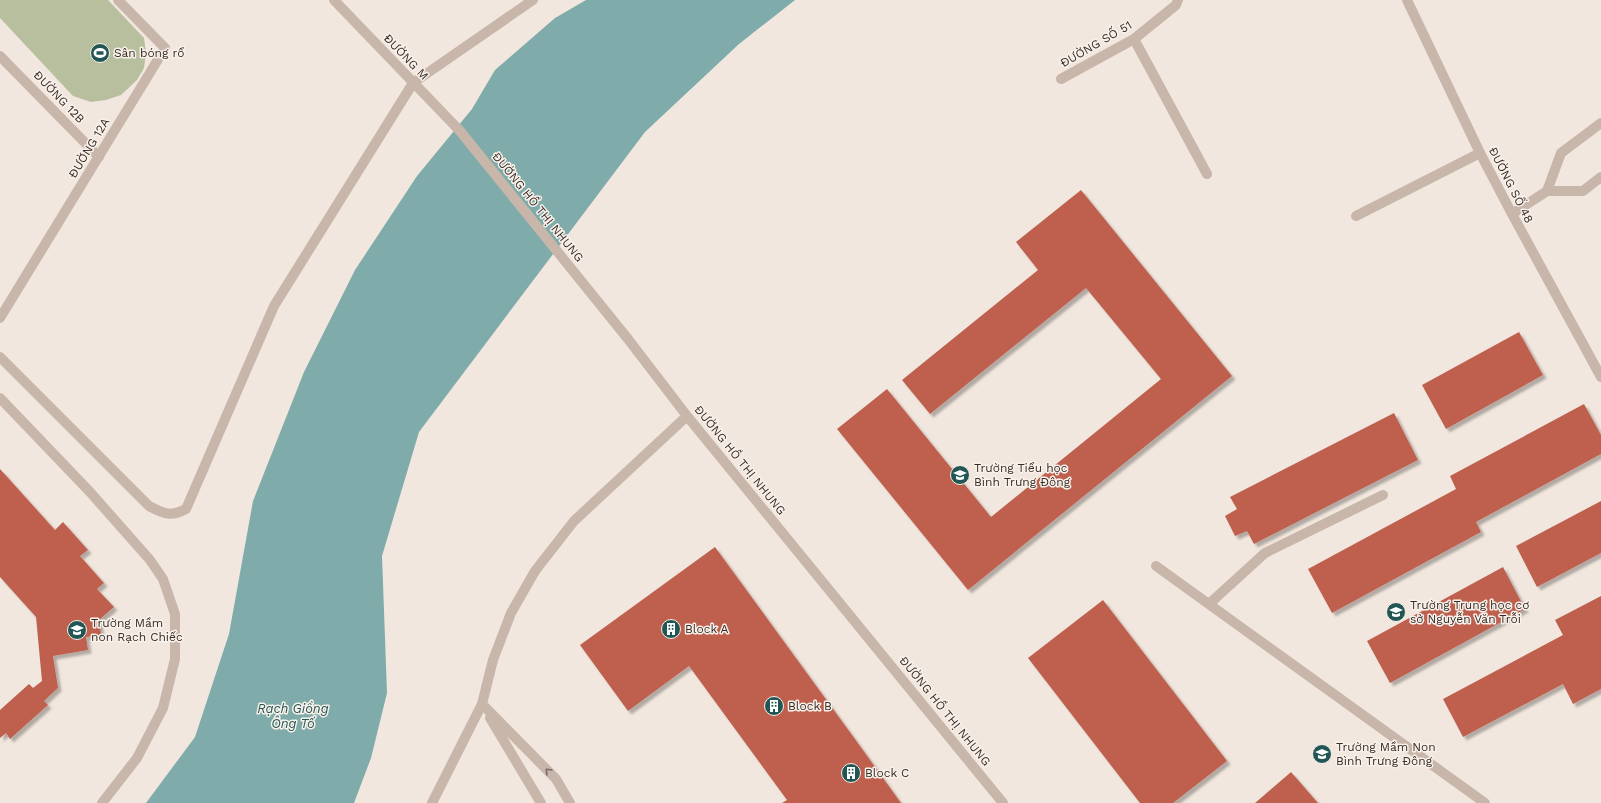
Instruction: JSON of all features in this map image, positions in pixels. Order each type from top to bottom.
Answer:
[{"type":"street","name":"ĐƯỜNG 12A","points":[[0,318],[165,48],[118,0]]},
{"type":"street","name":"ĐƯỜNG M","points":[[334,0],[413,84],[460,131]]},
{"type":"street","points":[[0,356],[149,506],[161,513],[176,514],[186,509],[274,306],[413,84],[533,0]]},
{"type":"street","name":"ĐƯỜNG SỐ 51","points":[[1062,79],[1134,39],[1176,4],[1178,0]]},
{"type":"street","name":"ĐƯỜNG SỐ 48","points":[[1407,0],[1480,153],[1601,377]]},
{"type":"street","points":[[1134,39],[1207,174]]},
{"type":"street","name":"ĐƯỜNG 12B","points":[[0,56],[99,157]]},
{"type":"street","points":[[1546,191],[1561,153],[1601,123]]},
{"type":"street","name":"ĐƯỜNG HỒ THỊ NHUNG","points":[[460,131],[628,339],[687,416],[1000,802]]},
{"type":"street","points":[[1356,216],[1480,153]]},
{"type":"street","points":[[1512,214],[1546,191],[1583,190],[1601,177]]},
{"type":"street","points":[[0,398],[90,492],[150,560],[163,580],[175,614],[175,659],[163,708],[137,758],[102,803]]},
{"type":"street","points":[[432,803],[482,704],[493,660],[511,613],[535,571],[574,521],[687,416]]},
{"type":"street","points":[[1209,604],[1265,553],[1383,495]]},
{"type":"street","points":[[1156,566],[1485,803]]},
{"type":"street","points":[[482,704],[541,803]]},
{"type":"street","points":[[482,704],[556,779],[570,803]]},
{"type":"green space","points":[[0,0],[108,0],[144,38],[146,53],[144,68],[137,80],[121,95],[106,100],[91,102],[73,96],[0,18]]},
{"type":"water","name":"Rạch Giồng Ông Tố","points":[[586,0],[795,0],[739,44],[645,132],[419,432],[382,556],[387,693],[371,758],[354,803],[146,803],[195,737],[229,634],[253,501],[304,372],[355,270],[417,176],[472,109],[495,70],[555,18]]},
{"type":"building","points":[[1081,190],[1232,376],[968,590],[837,429],[887,389],[991,517],[1161,379],[1086,288],[930,414],[902,380],[1038,270],[1016,242]]},
{"type":"building","points":[[1519,332],[1543,375],[1446,429],[1422,385]]},
{"type":"building","points":[[1584,404],[1601,435],[1601,454],[1476,522],[1481,532],[1332,613],[1308,569],[1456,489],[1450,476]]},
{"type":"building","points":[[1394,413],[1418,460],[1254,544],[1247,531],[1235,536],[1225,516],[1237,509],[1230,497]]},
{"type":"building","points":[[0,469],[55,530],[63,522],[88,550],[80,556],[104,583],[97,589],[114,607],[99,620],[101,635],[86,637],[88,650],[53,656],[58,688],[44,701],[48,705],[10,739],[6,733],[0,738],[0,710],[29,684],[33,688],[42,681],[36,617],[0,577]]},
{"type":"building","points":[[1601,501],[1601,553],[1537,587],[1516,546]]},
{"type":"building","points":[[715,547],[901,803],[782,803],[787,800],[689,666],[628,711],[580,645]]},
{"type":"building","points":[[1503,567],[1525,609],[1390,683],[1367,641]]},
{"type":"building","points":[[1601,596],[1601,689],[1573,704],[1563,684],[1463,737],[1443,699],[1563,635],[1555,620]]},
{"type":"building","points":[[1103,600],[1227,761],[1173,803],[1140,803],[1028,658]]},
{"type":"building","points":[[1291,772],[1318,803],[1255,803]]},
{"type":"place","name":"Sân bóng rổ","points":[[100,53]]},
{"type":"place","name":"Trường Tiểu học Bình Trưng Đông","points":[[960,475]]},
{"type":"place","name":"Trường Trung học cơ sở Nguyễn Văn Trỗi","points":[[1396,612]]},
{"type":"place","name":"Block A","points":[[671,629]]},
{"type":"place","name":"Trường Mầm non Rạch Chiếc","points":[[77,630]]},
{"type":"place","name":"Block B","points":[[774,706]]},
{"type":"place","name":"Trường Mầm Non Bình Trưng Đông","points":[[1322,754]]},
{"type":"place","name":"Block C","points":[[851,773]]}]
